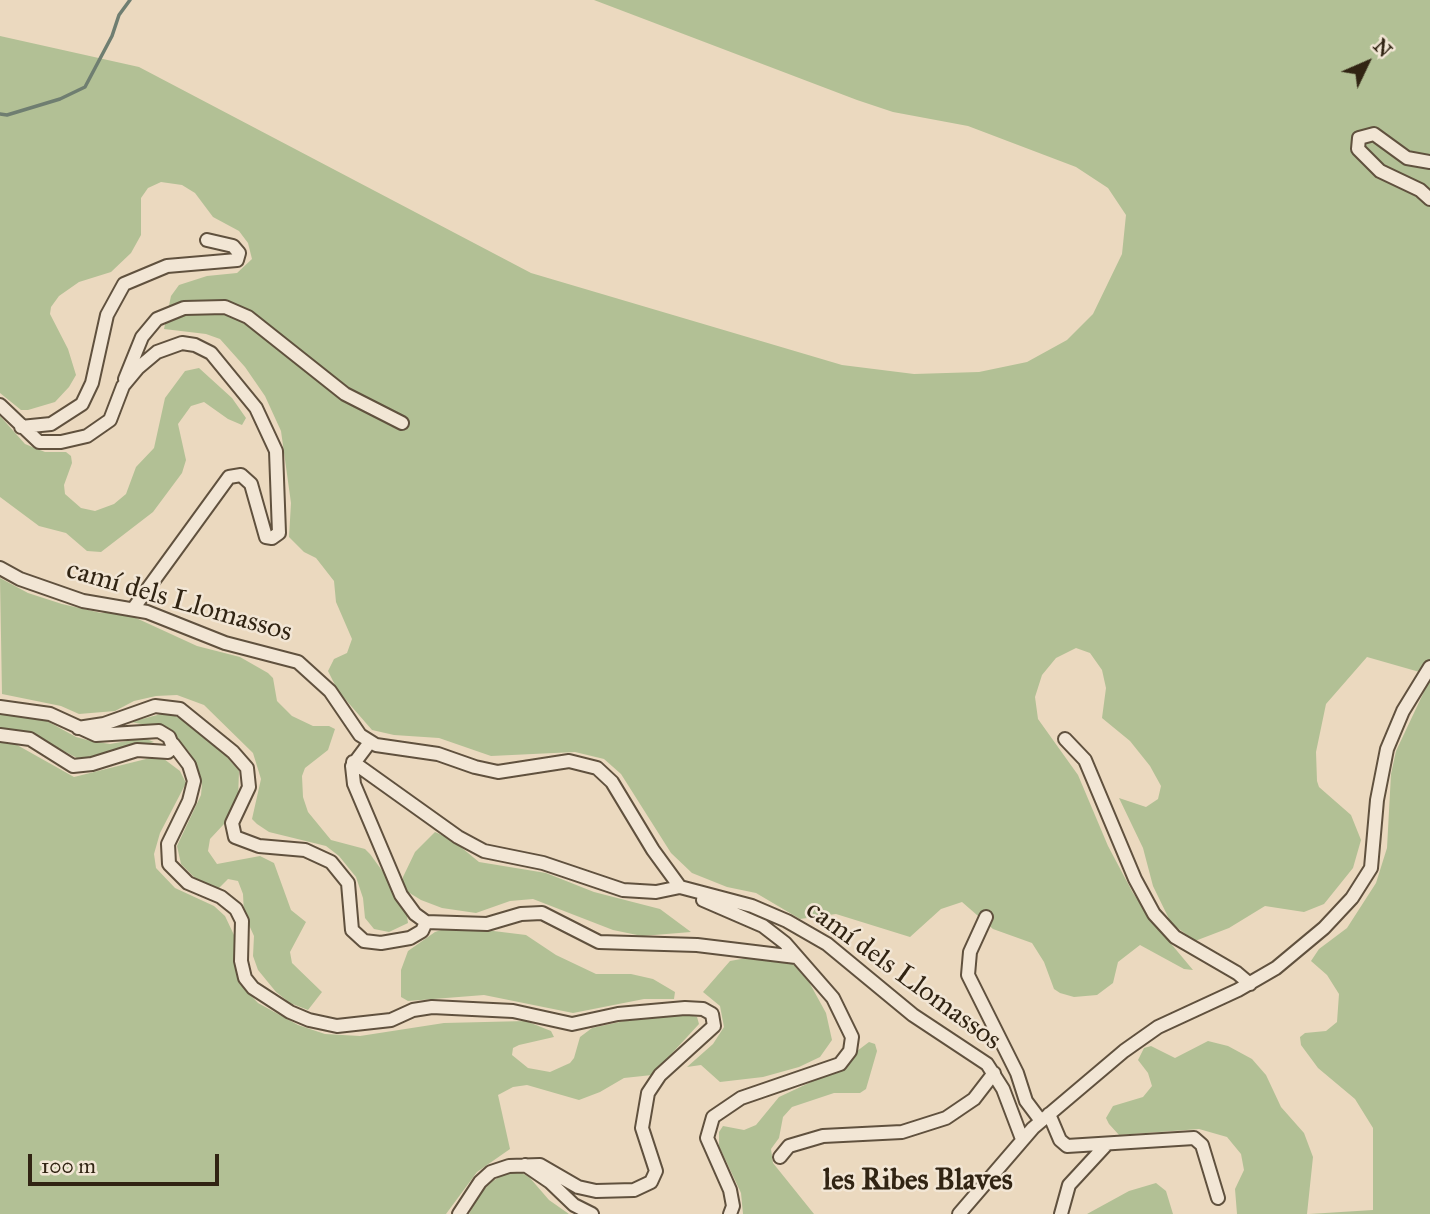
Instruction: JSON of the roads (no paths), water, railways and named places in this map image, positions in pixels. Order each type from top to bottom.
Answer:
[{"type":"street","points":[[1430,162],[1406,158],[1374,134],[1359,138],[1357,149],[1380,171],[1420,190],[1430,199]]},
{"type":"street","points":[[21,428],[51,424],[82,404],[92,383],[107,315],[124,284],[167,266],[237,260],[239,253],[233,246],[206,240]]},
{"type":"street","points":[[0,405],[34,440],[44,443],[95,433],[113,416],[142,337],[157,319],[184,308],[225,307],[248,317],[345,394],[402,423]]},
{"type":"street","points":[[123,386],[144,362],[165,348],[188,344],[211,353],[247,394],[274,442],[278,468],[277,505],[281,526],[276,537],[266,537],[251,484],[241,475],[229,477],[133,610]]},
{"type":"street","name":"camí dels Llomassos","points":[[0,568],[83,601],[156,615],[225,643],[298,662],[330,691],[356,730],[370,742]]},
{"type":"street","points":[[959,1214],[1022,1139],[1062,1103],[1158,1027],[1250,984],[1283,963],[1316,935],[1365,881],[1372,862],[1377,800],[1387,750],[1404,711],[1430,667]]},
{"type":"street","points":[[78,728],[104,724],[155,706],[180,709],[222,742],[247,768],[249,787],[232,822],[235,837],[259,846],[305,850],[331,862],[348,883],[352,930],[364,941],[381,943],[410,937],[422,931],[426,922]]},
{"type":"street","points":[[0,707],[50,714],[96,735],[159,732],[173,744],[189,765],[194,781],[189,801],[168,844],[169,864],[187,883],[221,897],[236,909],[242,920],[242,961],[245,978],[253,988],[290,1012],[309,1020],[337,1026],[391,1020],[413,1010],[432,1007],[513,1011],[572,1024],[618,1014],[668,1010],[696,1008],[712,1014],[714,1026],[660,1075],[648,1093],[642,1128],[656,1171],[651,1182],[634,1190],[596,1191],[578,1187],[540,1165],[522,1164],[502,1168],[486,1176],[459,1214]]},
{"type":"street","points":[[0,735],[30,739],[73,766],[92,765],[137,750],[168,752],[173,744]]},
{"type":"street","points":[[1065,739],[1085,760],[1135,879],[1161,923],[1184,944],[1226,966],[1250,984]]},
{"type":"street","points":[[730,1214],[733,1201],[730,1190],[707,1138],[713,1117],[741,1097],[832,1068],[845,1060],[852,1047],[850,1030],[839,1007],[796,957],[763,926],[686,890],[653,850],[612,782],[591,764],[569,761],[498,772],[438,754],[370,742],[354,762],[351,769],[354,784],[375,840],[407,904],[426,922],[488,924],[537,913],[599,942],[697,945],[796,957]]},
{"type":"street","points":[[354,762],[477,849],[543,863],[623,890],[686,890]]},
{"type":"street","name":"camí dels Llomassos","points":[[686,890],[739,902],[801,928],[834,949],[907,1010],[978,1058],[994,1073],[1022,1139]]},
{"type":"street","points":[[986,917],[970,952],[968,975],[1017,1073],[1026,1101],[1045,1117],[1067,1146],[1194,1138],[1202,1145],[1218,1198]]},
{"type":"street","points":[[780,1157],[789,1146],[823,1136],[902,1132],[946,1118],[974,1099],[994,1073]]},
{"type":"street","points":[[1061,1214],[1069,1185],[1098,1157],[1106,1145]]},
{"type":"street","points":[[522,1164],[550,1182],[574,1205],[592,1214]]},
{"type":"waterway","points":[[0,114],[7,115],[60,99],[85,87],[112,36],[119,15],[130,0]]},
{"type":"district","name":"les Ribes Blaves","points":[[918,1182]]}]
